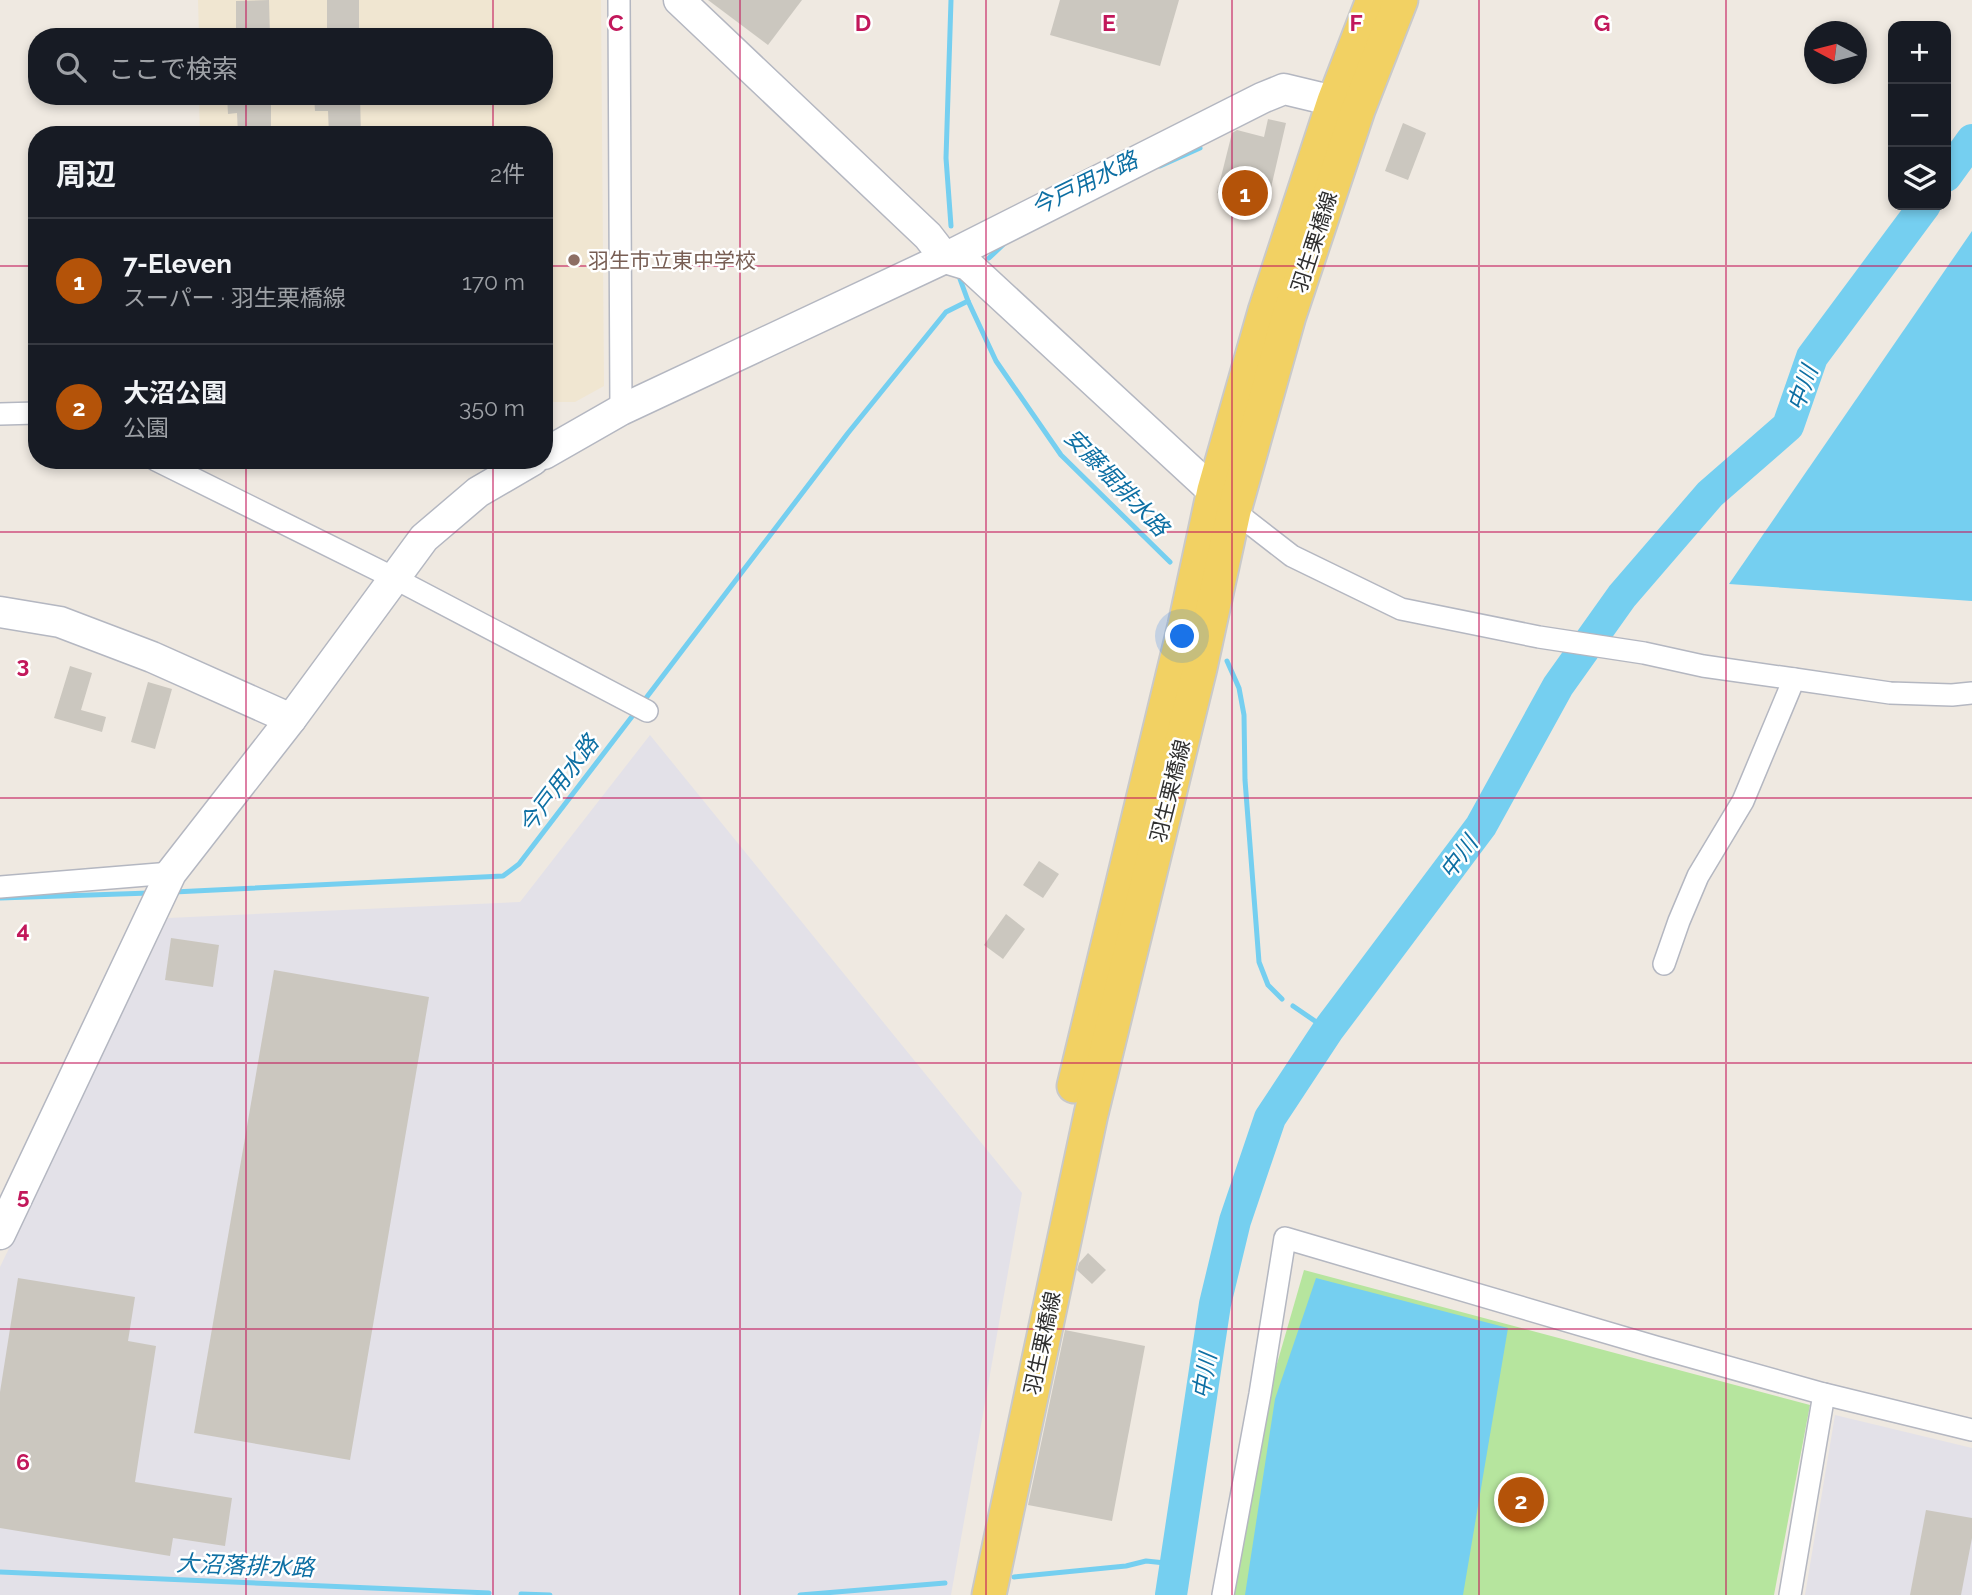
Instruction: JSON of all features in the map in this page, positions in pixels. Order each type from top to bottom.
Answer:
[{"type":"main road","name":"羽生栗橋線","points":[[967,1595],[1068,1110],[1182,639],[1224,500],[1289,316],[1373,0]]},
{"type":"main road","name":"羽生栗橋線","points":[[1345,106],[1401,0]]},
{"type":"main road","name":"羽生栗橋線","points":[[989,1595],[1091,1114],[1200,668],[1224,500]]},
{"type":"street","points":[[619,0],[621,410]]},
{"type":"street","points":[[679,0],[928,236],[946,258],[968,265],[1224,500],[1292,556],[1401,609],[1538,637],[1644,653],[1703,666],[1891,693],[1972,693]]},
{"type":"street","points":[[553,449],[621,410],[946,258],[1225,116],[1284,89],[1345,106]]},
{"type":"street","points":[[0,414],[28,413]]},
{"type":"street","points":[[174,469],[394,578],[647,711]]},
{"type":"street","points":[[0,1234],[171,873],[291,719],[424,538],[478,492],[518,469]]},
{"type":"street","points":[[0,612],[60,622],[152,657],[291,719]]},
{"type":"street","points":[[1664,964],[1698,876],[1743,801],[1794,679]]},
{"type":"street","points":[[0,887],[171,873]]},
{"type":"street","points":[[1223,1595],[1285,1238],[1824,1394],[1972,1430]]},
{"type":"street","points":[[1790,1595],[1824,1394]]},
{"type":"shaded area","name":"羽生市立東中学校","points":[[198,0],[601,0],[604,386],[575,402],[553,402],[553,126],[200,126],[199,105],[553,105],[553,28],[199,28]]},
{"type":"shaded area","points":[[650,735],[1022,1193],[951,1595],[0,1595],[0,1267],[168,918],[520,902]]},
{"type":"shaded area","points":[[1835,1415],[1972,1448],[1972,1595],[1805,1595]]},
{"type":"green space","points":[[1304,1270],[1810,1405],[1774,1595],[1234,1595],[1268,1395]]},
{"type":"water","points":[[1972,231],[1972,601],[1729,584]]},
{"type":"water","points":[[1316,1278],[1508,1328],[1463,1595],[1245,1595],[1275,1399]]},
{"type":"building","points":[[269,0],[270,28],[236,28],[236,1]]},
{"type":"building","points":[[327,0],[359,0],[359,28],[327,28]]},
{"type":"building","points":[[708,0],[802,0],[768,45]]},
{"type":"building","points":[[1060,0],[1179,0],[1160,66],[1050,35]]},
{"type":"building","points":[[228,105],[271,105],[271,126],[238,126],[237,113],[228,114]]},
{"type":"building","points":[[315,105],[360,105],[361,126],[329,126],[328,111],[315,111]]},
{"type":"building","points":[[1268,119],[1286,123],[1267,205],[1217,193],[1232,133],[1237,130],[1264,137]]},
{"type":"building","points":[[1403,123],[1426,133],[1408,180],[1385,171]]},
{"type":"building","points":[[70,666],[92,673],[81,710],[106,717],[102,732],[54,718]]},
{"type":"building","points":[[148,682],[172,689],[155,749],[131,742]]},
{"type":"building","points":[[1039,861],[1059,874],[1043,898],[1023,885]]},
{"type":"building","points":[[1006,914],[1025,929],[1003,959],[984,945]]},
{"type":"building","points":[[171,938],[219,945],[213,987],[165,980]]},
{"type":"building","points":[[274,970],[429,997],[350,1460],[194,1433]]},
{"type":"building","points":[[1088,1253],[1106,1270],[1092,1284],[1077,1270],[1079,1263]]},
{"type":"building","points":[[18,1278],[135,1297],[128,1341],[156,1346],[135,1482],[232,1498],[225,1546],[173,1538],[170,1556],[0,1528],[0,1392]]},
{"type":"building","points":[[1065,1330],[1145,1346],[1112,1521],[1028,1505]]},
{"type":"building","points":[[1926,1510],[1972,1518],[1972,1538],[1961,1595],[1910,1595]]},
{"type":"waterway","name":"安藤堀排水路","points":[[951,0],[946,158],[951,226]]},
{"type":"waterway","name":"中川","points":[[1951,169],[1972,140]]},
{"type":"waterway","name":"今戸用水路","points":[[1160,166],[1200,148]]},
{"type":"waterway","name":"中川","points":[[1171,1595],[1215,1304],[1235,1221],[1270,1118],[1328,1030],[1481,826],[1558,686],[1622,596],[1710,494],[1788,426],[1812,357],[1921,210]]},
{"type":"waterway","name":"今戸用水路","points":[[989,258],[1007,241]]},
{"type":"waterway","name":"安藤堀排水路","points":[[960,279],[996,361],[1061,455],[1170,562]]},
{"type":"waterway","name":"今戸用水路","points":[[643,702],[848,433],[946,312],[968,301]]},
{"type":"waterway","name":"安藤堀排水路","points":[[1227,661],[1239,688],[1244,715],[1245,780],[1259,962],[1268,985],[1282,999]]},
{"type":"waterway","name":"今戸用水路","points":[[174,892],[503,876],[519,864],[637,710]]},
{"type":"waterway","name":"今戸用水路","points":[[0,898],[150,893]]},
{"type":"waterway","name":"安藤堀排水路","points":[[1293,1006],[1328,1030]]},
{"type":"waterway","name":"大沼落排水路","points":[[1014,1577],[1126,1566],[1146,1561],[1175,1564]]},
{"type":"waterway","name":"大沼落排水路","points":[[0,1572],[489,1593]]},
{"type":"waterway","name":"大沼落排水路","points":[[800,1595],[945,1583]]},
{"type":"waterway","name":"大沼落排水路","points":[[521,1594],[550,1595]]},
{"type":"place","name":"7-Eleven","points":[[1245,193]]},
{"type":"place","name":"羽生市立東中学校","points":[[574,260]]},
{"type":"place","name":"大沼公園","points":[[1521,1500]]}]
